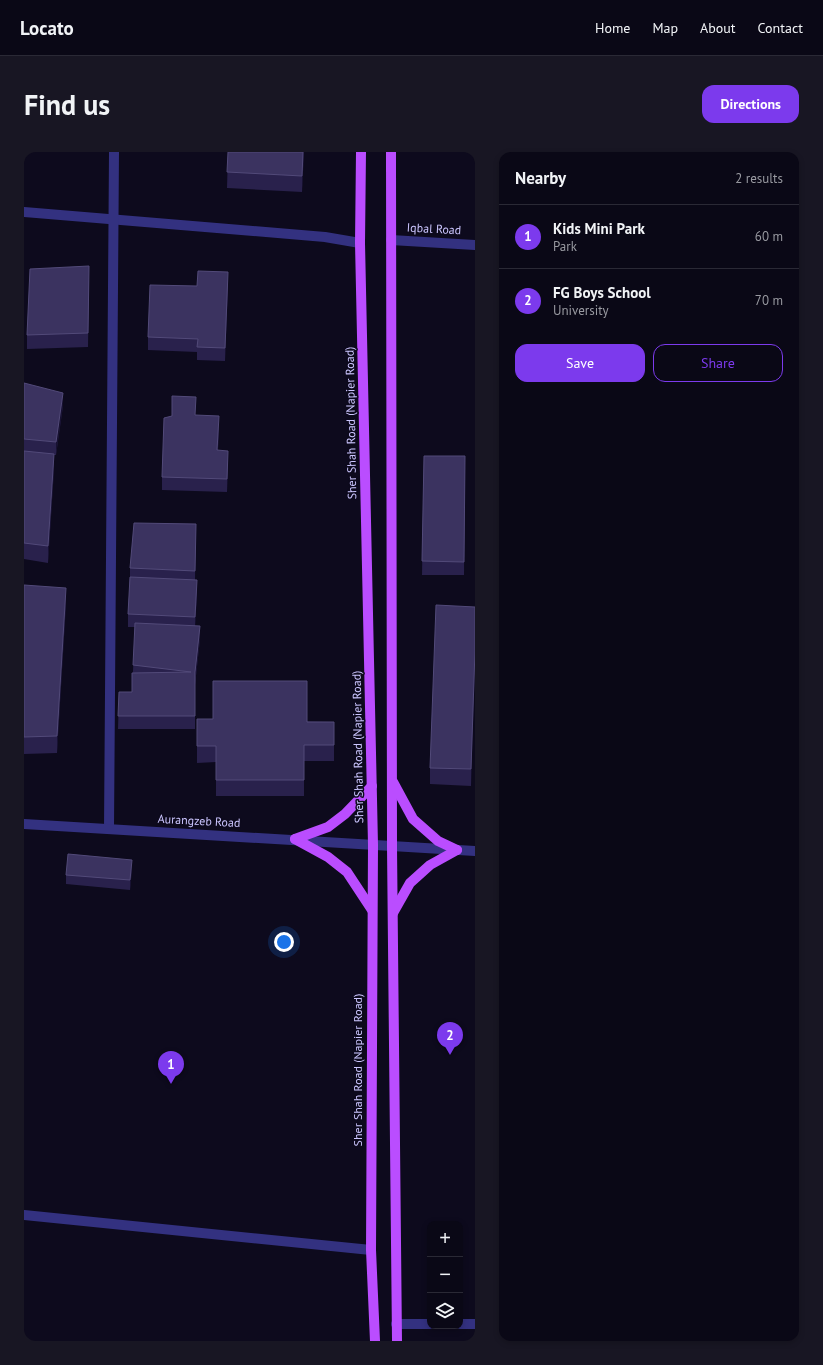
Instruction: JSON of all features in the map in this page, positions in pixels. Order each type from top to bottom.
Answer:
[{"type":"main road","name":"Sher Shah Road (Napier Road)","points":[[361,152],[360,243],[373,845],[371,1250],[375,1341]]},
{"type":"main road","points":[[391,152],[392,847],[397,1341]]},
{"type":"main road","points":[[392,780],[413,819],[438,841],[457,850]]},
{"type":"main road","points":[[295,839],[328,827],[346,814],[372,786]]},
{"type":"main road","points":[[295,839],[328,857],[347,872],[372,910]]},
{"type":"main road","points":[[393,913],[410,882],[430,865],[457,850]]},
{"type":"street","points":[[109,828],[114,152]]},
{"type":"street","points":[[24,212],[325,237],[360,243]]},
{"type":"street","name":"Iqbal Road","points":[[391,240],[475,245]]},
{"type":"street","name":"Aurangzeb Road","points":[[24,824],[295,839],[392,847],[475,851]]},
{"type":"street","points":[[24,1215],[371,1250]]},
{"type":"street","points":[[396,1324],[427,1324]]},
{"type":"street","points":[[463,1324],[475,1324]]},
{"type":"building","points":[[228,152],[303,152],[302,176],[227,172]]},
{"type":"building","points":[[89,266],[88,333],[27,335],[30,269]]},
{"type":"building","points":[[198,271],[228,272],[225,348],[197,347],[198,339],[148,337],[150,285],[197,286]]},
{"type":"building","points":[[24,383],[63,393],[56,442],[24,439]]},
{"type":"building","points":[[172,396],[196,397],[195,415],[219,416],[217,450],[228,451],[227,479],[162,477],[164,418],[172,416]]},
{"type":"building","points":[[24,451],[54,454],[48,546],[24,543]]},
{"type":"building","points":[[424,456],[465,456],[464,562],[422,561]]},
{"type":"building","points":[[134,523],[196,524],[195,571],[130,568]]},
{"type":"building","points":[[130,577],[197,580],[195,617],[128,614]]},
{"type":"building","points":[[24,585],[66,588],[57,736],[24,737]]},
{"type":"building","points":[[436,605],[475,607],[471,769],[430,768]]},
{"type":"building","points":[[135,623],[200,626],[195,672],[195,716],[118,716],[119,692],[132,692],[132,673],[191,672],[133,665]]},
{"type":"building","points":[[213,681],[307,681],[307,722],[334,722],[334,745],[304,745],[304,780],[216,780],[216,746],[197,746],[197,719],[213,719]]},
{"type":"building","points":[[68,854],[132,860],[130,880],[66,875]]},
{"type":"place","name":"FG Boys School","points":[[450,1055]]},
{"type":"place","name":"Kids Mini Park","points":[[171,1084]]}]
